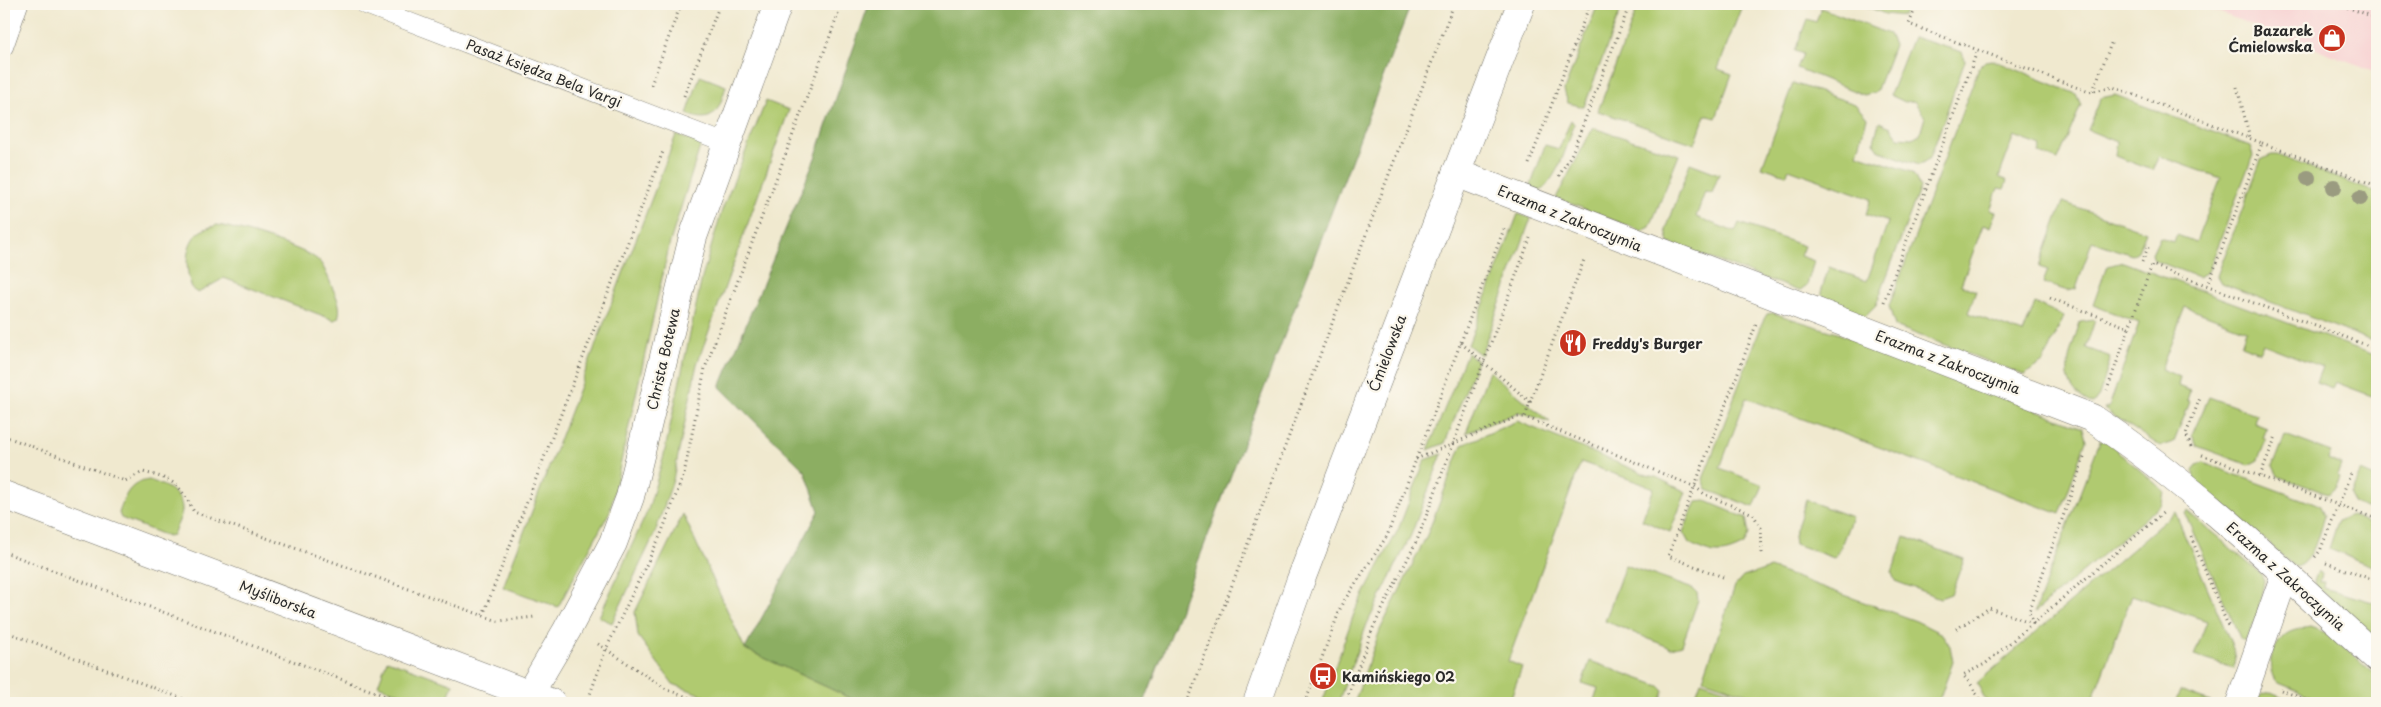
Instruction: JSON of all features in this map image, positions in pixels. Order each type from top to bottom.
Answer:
[{"type":"street","name":"Christa Botewa","points":[[535,700],[567,630],[613,543],[630,497],[693,237],[778,4]]},
{"type":"street","name":"Ćmielowska","points":[[1257,703],[1300,582],[1521,4]]},
{"type":"street","name":"Erazma z Zakroczymia","points":[[1456,173],[1596,229],[1872,333],[2097,421],[2142,451],[2285,574],[2377,658]]},
{"type":"street","name":"Myśliborska","points":[[4,495],[535,700]]},
{"type":"street","points":[[2240,703],[2285,574]]},
{"type":"lane","points":[[4,47],[19,4]]},
{"type":"lane","name":"Pasaż księdza Bela Vargi","points":[[362,4],[726,143]]},
{"type":"path","points":[[642,111],[681,4]]},
{"type":"path","points":[[483,616],[720,4]]},
{"type":"path","points":[[587,703],[606,649],[662,534],[684,474],[705,368],[842,4]]},
{"type":"path","points":[[1187,703],[1454,4]]},
{"type":"path","points":[[1305,703],[1342,604],[1387,536],[1590,4]]},
{"type":"path","points":[[1346,703],[1373,628],[1418,538],[1542,207],[1572,153],[1630,4]]},
{"type":"path","points":[[1917,4],[1909,24],[2089,92],[2113,87],[2377,186]]},
{"type":"path","points":[[2338,4],[2377,18]]},
{"type":"path","points":[[2093,91],[2112,41]]},
{"type":"path","points":[[1872,333],[1978,49]]},
{"type":"path","points":[[2237,87],[2250,138]]},
{"type":"path","points":[[2208,285],[2262,143]]},
{"type":"path","points":[[1525,417],[1596,229]]},
{"type":"path","points":[[2142,262],[2149,245]]},
{"type":"path","points":[[2033,623],[2029,612],[2152,265],[2377,349]]},
{"type":"path","points":[[1723,577],[1668,556],[1768,294]]},
{"type":"path","points":[[2050,298],[2129,328]]},
{"type":"path","points":[[1461,343],[1530,402]]},
{"type":"path","points":[[2200,398],[2186,434],[2193,452],[2377,519]]},
{"type":"path","points":[[1416,460],[1518,417],[1525,417],[1695,486],[1706,495],[1753,514],[1761,528],[1762,554]]},
{"type":"path","points":[[4,436],[125,482],[144,472],[164,477],[179,485],[194,512],[483,616],[498,621],[536,616],[606,649],[668,690],[704,703]]},
{"type":"path","points":[[2260,476],[2276,436]]},
{"type":"path","points":[[2351,473],[2337,504],[2320,551],[2314,559],[2377,581]]},
{"type":"path","points":[[1981,703],[1973,687],[1963,675],[1985,664],[2176,502],[2171,476]]},
{"type":"path","points":[[2187,528],[2250,677],[2314,703]]},
{"type":"path","points":[[4,552],[404,703]]},
{"type":"path","points":[[1956,630],[1989,608],[2033,623]]},
{"type":"path","points":[[4,631],[194,703]]},
{"type":"shaded area","name":"Bazarek Ćmielowska","points":[[2197,4],[2377,4],[2377,72]]},
{"type":"green space","points":[[869,4],[1411,4],[1144,703],[861,703],[745,649],[819,511],[805,471],[720,387],[815,158]]},
{"type":"green space","points":[[1598,4],[1623,4],[1584,107],[1568,103],[1564,90]]},
{"type":"green space","points":[[1639,4],[1749,4],[1747,9],[1741,8],[1718,69],[1732,74],[1716,118],[1705,115],[1695,144],[1598,111]]},
{"type":"green space","points":[[1861,4],[1909,4],[1904,16],[1885,14]]},
{"type":"green space","points":[[1821,8],[1889,34],[1894,45],[1876,92],[1864,95],[1797,68],[1803,54],[1795,51],[1807,19],[1816,22]]},
{"type":"green space","points":[[1913,37],[1962,52],[1965,61],[1930,158],[1919,165],[1880,151],[1874,142],[1879,122],[1891,127],[1898,137],[1912,138],[1920,134],[1925,117],[1914,101],[1905,102],[1890,95]]},
{"type":"green space","points":[[1993,60],[2076,94],[2081,105],[2058,160],[2039,153],[2041,146],[2014,136],[1999,177],[2007,181],[2004,189],[1998,188],[1990,210],[1996,212],[1990,227],[1983,225],[1961,285],[1976,291],[1968,313],[2023,333],[2035,303],[2064,316],[2043,362],[2024,375],[1895,326],[1889,306],[1979,67],[1985,61]]},
{"type":"green space","points":[[700,76],[726,86],[718,108],[710,116],[704,118],[687,114]]},
{"type":"green space","points":[[1793,83],[1855,104],[1867,118],[1857,154],[1912,172],[1920,187],[1876,305],[1865,316],[1824,300],[1821,292],[1829,267],[1867,281],[1888,222],[1866,214],[1871,199],[1789,169],[1786,175],[1762,167]]},
{"type":"green space","points":[[2115,95],[2250,146],[2253,155],[2208,272],[2198,277],[2154,260],[2152,254],[2160,237],[2174,242],[2177,235],[2196,242],[2221,178],[2159,156],[2152,170],[2115,156],[2117,142],[2088,130],[2101,98]]},
{"type":"green space","points":[[766,101],[789,110],[697,364],[673,480],[655,533],[612,623],[599,617],[648,510],[663,459],[702,278],[722,210]]},
{"type":"green space","points":[[1571,120],[1574,124],[1557,169],[1540,192],[1530,188],[1545,145],[1559,149]]},
{"type":"green space","points":[[1593,128],[1679,155],[1650,227],[1642,231],[1556,198]]},
{"type":"green space","points":[[676,135],[701,144],[670,242],[610,511],[558,607],[503,587]]},
{"type":"green space","points":[[2271,155],[2277,155],[2377,193],[2377,343],[2221,283],[2217,276],[2261,160]]},
{"type":"green space","points":[[1690,163],[1719,174],[1712,193],[1705,192],[1696,217],[1735,232],[1739,223],[1804,246],[1800,256],[1814,261],[1807,285],[1799,291],[1669,243],[1666,230]]},
{"type":"green space","points":[[2063,202],[2146,232],[2138,251],[2132,255],[2092,241],[2076,289],[2068,291],[2043,283],[2048,270],[2039,267]]},
{"type":"green space","points":[[1518,214],[1531,218],[1481,355],[1468,345]]},
{"type":"green space","points":[[217,225],[254,234],[286,245],[319,261],[337,299],[339,306],[338,318],[334,320],[224,278],[198,293],[193,290],[187,267],[188,250],[195,236],[207,228]]},
{"type":"green space","points":[[2123,262],[2377,356],[2377,398],[2335,382],[2332,388],[2316,382],[2322,367],[2263,344],[2259,352],[2241,345],[2246,330],[2185,307],[2161,369],[2180,377],[2178,386],[2190,391],[2187,400],[2190,402],[2174,442],[2160,446],[2104,409],[2109,407],[2139,323],[2093,305],[2107,266]]},
{"type":"green space","points":[[1773,313],[1837,333],[2083,428],[2086,440],[2060,514],[1746,398],[1720,468],[1763,485],[1754,507],[1707,490],[1703,479],[1764,319],[1767,314]]},
{"type":"green space","points":[[2095,320],[2086,348],[2111,357],[2099,396],[2093,404],[2081,397],[2073,388],[2069,379],[2068,369],[2072,346],[2080,322]]},
{"type":"green space","points":[[1467,353],[1477,361],[1445,443],[1428,450]]},
{"type":"green space","points":[[1489,371],[1550,422],[1519,412],[1466,433]]},
{"type":"green space","points":[[2209,397],[2256,414],[2254,423],[2267,428],[2263,438],[2266,440],[2258,460],[2249,465],[2197,446],[2192,435]]},
{"type":"green space","points":[[1517,421],[1647,475],[1656,477],[1686,492],[1670,532],[1642,520],[1654,488],[1581,462],[1508,661],[1522,667],[1509,703],[1354,703],[1380,630],[1427,535],[1462,445]]},
{"type":"green space","points":[[2285,435],[2331,452],[2328,459],[2341,465],[2337,475],[2340,477],[2336,487],[2328,494],[2278,476],[2273,466]]},
{"type":"green space","points":[[2100,441],[2106,441],[2164,491],[2162,504],[2034,613]]},
{"type":"green space","points":[[1442,454],[1411,535],[1367,624],[1338,703],[1322,703],[1355,611],[1398,530],[1425,460]]},
{"type":"green space","points":[[2204,463],[2320,506],[2324,516],[2317,538],[2311,554],[2301,565],[2295,567],[2194,478],[2193,470],[2197,465]]},
{"type":"green space","points":[[2361,471],[2377,478],[2377,512],[2353,503],[2351,494]]},
{"type":"green space","points":[[149,480],[171,490],[179,499],[182,511],[173,535],[167,536],[121,518],[119,513],[129,491],[137,484]]},
{"type":"green space","points":[[1806,500],[1852,517],[1839,551],[1834,558],[1795,544],[1794,536]]},
{"type":"green space","points":[[1706,501],[1746,518],[1749,534],[1744,545],[1723,553],[1716,553],[1689,543],[1683,532],[1696,502]]},
{"type":"green space","points":[[2187,511],[2261,574],[2264,580],[2258,611],[2253,626],[2245,640],[2241,640],[2185,513]]},
{"type":"green space","points":[[2175,512],[2231,643],[2236,658],[2234,668],[2194,656],[2207,621],[2132,595],[2091,703],[1987,703],[1977,683]]},
{"type":"green space","points":[[683,514],[745,649],[861,703],[723,703],[673,684],[638,636],[635,612]]},
{"type":"green space","points":[[2350,515],[2377,526],[2377,568],[2329,549],[2338,521]]},
{"type":"green space","points":[[1905,537],[1964,559],[1951,594],[1940,598],[1895,581],[1892,572]]},
{"type":"green space","points":[[1625,565],[1693,589],[1697,593],[1698,600],[1682,645],[1671,648],[1605,621]]},
{"type":"green space","points":[[1770,568],[1916,621],[1942,634],[1950,646],[1953,662],[1938,703],[1774,703],[1703,679],[1735,586],[1743,577]]},
{"type":"green space","points":[[2318,571],[2322,574],[2320,582],[2325,582],[2324,588],[2376,603],[2377,599],[2377,640],[2316,586],[2314,581]]},
{"type":"green space","points":[[2310,627],[2329,634],[2377,676],[2377,703],[2328,703],[2279,683],[2274,678],[2271,660],[2279,642],[2288,633]]},
{"type":"green space","points":[[387,660],[453,684],[446,703],[426,703],[378,685]]},
{"type":"green space","points":[[1590,661],[1659,686],[1664,691],[1660,703],[1593,703],[1598,688],[1582,683]]},
{"type":"green space","points":[[1701,681],[1766,703],[1693,703]]},
{"type":"green space","points":[[2180,691],[2213,703],[2175,703]]},
{"type":"green space","points":[[2271,692],[2297,703],[2255,703],[2263,694]]},
{"type":"place","name":"Bazarek Ćmielowska","points":[[2332,38]]},
{"type":"place","name":"Freddy's Burger","points":[[1573,343]]},
{"type":"place","name":"Kamińskiego 02","points":[[1323,676]]}]
